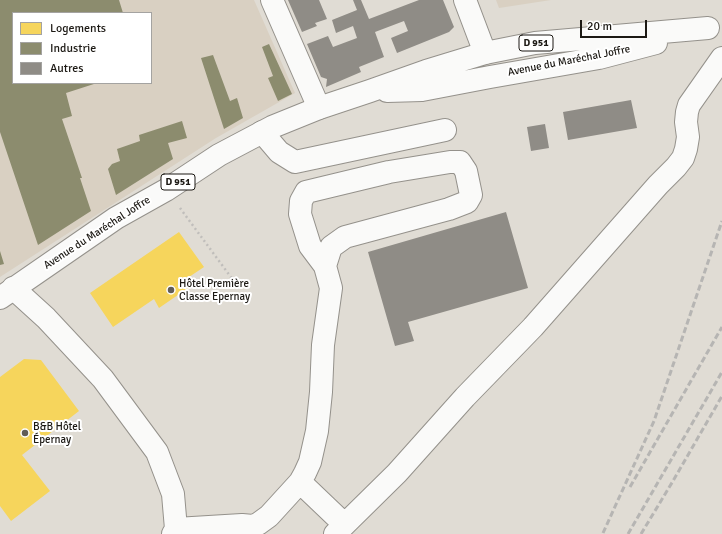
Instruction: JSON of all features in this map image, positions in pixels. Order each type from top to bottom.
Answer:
[{"type":"main road","points":[[272,0],[319,108]]},
{"type":"main road","points":[[465,0],[485,53]]},
{"type":"main road","name":"Avenue du Maréchal Joffre","points":[[370,92],[422,90],[599,58],[715,27]]},
{"type":"main road","name":"Avenue du Maréchal Joffre","points":[[6,293],[116,218],[166,190],[219,155],[272,127],[319,108],[370,92],[426,71],[485,53],[535,43],[715,27]]},
{"type":"main road","points":[[300,482],[340,529],[397,474],[465,397],[532,327],[658,185],[676,167],[683,158],[686,149],[688,137],[686,122],[689,105],[722,58]]},
{"type":"main road","points":[[262,132],[279,152],[296,162],[445,130]]},
{"type":"main road","points":[[6,293],[46,318],[103,379],[157,452],[173,494],[174,532],[242,525],[253,526],[269,516],[300,482],[306,473],[310,462],[317,431],[321,392],[322,345],[331,288],[325,266],[310,246],[300,214],[301,201],[306,192],[389,172],[450,162],[460,162],[466,171],[470,195],[467,202],[449,209],[345,237],[331,247],[325,266]]},
{"type":"path","points":[[166,190],[236,284]]},
{"type":"shaded area","points":[[0,0],[254,0],[295,93],[216,138],[0,277]]},
{"type":"shaded area","points":[[496,0],[551,0],[499,8]]},
{"type":"building: Logements","points":[[179,232],[204,267],[186,279],[191,286],[159,308],[154,299],[113,327],[90,293]]},
{"type":"building: Logements","name":"B&B Hôtel Épernay","points":[[24,359],[41,360],[79,411],[22,455],[50,491],[11,521],[0,506],[0,377]]},
{"type":"building: Industrie","points":[[0,0],[119,0],[123,12],[12,12],[12,84],[94,84],[66,93],[72,116],[62,119],[82,178],[80,178],[91,211],[38,245],[0,132]]},
{"type":"building: Industrie","points":[[269,44],[292,94],[278,101],[268,78],[273,76],[262,47]]},
{"type":"building: Industrie","points":[[213,55],[230,101],[237,98],[243,118],[224,129],[201,58]]},
{"type":"building: Industrie","points":[[182,121],[187,138],[168,143],[173,159],[116,195],[108,169],[112,164],[120,161],[117,149],[140,141],[139,135]]},
{"type":"building: Industrie","points":[[0,251],[4,264],[0,265]]},
{"type":"building: Autres","points":[[288,0],[319,0],[327,19],[315,23],[317,26],[302,32]]},
{"type":"building: Autres","points":[[353,0],[361,0],[369,19],[419,0],[443,0],[454,27],[449,32],[397,53],[391,38],[408,31],[404,21],[375,32],[384,57],[359,67],[361,72],[326,87],[327,79],[321,77],[307,44],[328,36],[333,47],[357,38],[353,26],[336,33],[332,20],[357,10]]},
{"type":"building: Autres","points":[[631,100],[637,128],[568,140],[563,112]]},
{"type":"building: Autres","points":[[545,124],[549,148],[531,151],[527,127]]},
{"type":"building: Autres","points":[[506,212],[528,288],[408,322],[414,341],[395,346],[368,252]]},
{"type":"railway","points":[[603,533],[654,421],[722,221]]},
{"type":"railway","points":[[630,487],[722,327]]},
{"type":"railway","points":[[628,534],[722,372]]},
{"type":"railway","points":[[641,534],[722,396]]},
{"type":"place","name":"Hôtel Première Classe Epernay","points":[[171,290]]},
{"type":"place","name":"B&B Hôtel Épernay","points":[[25,433]]}]
